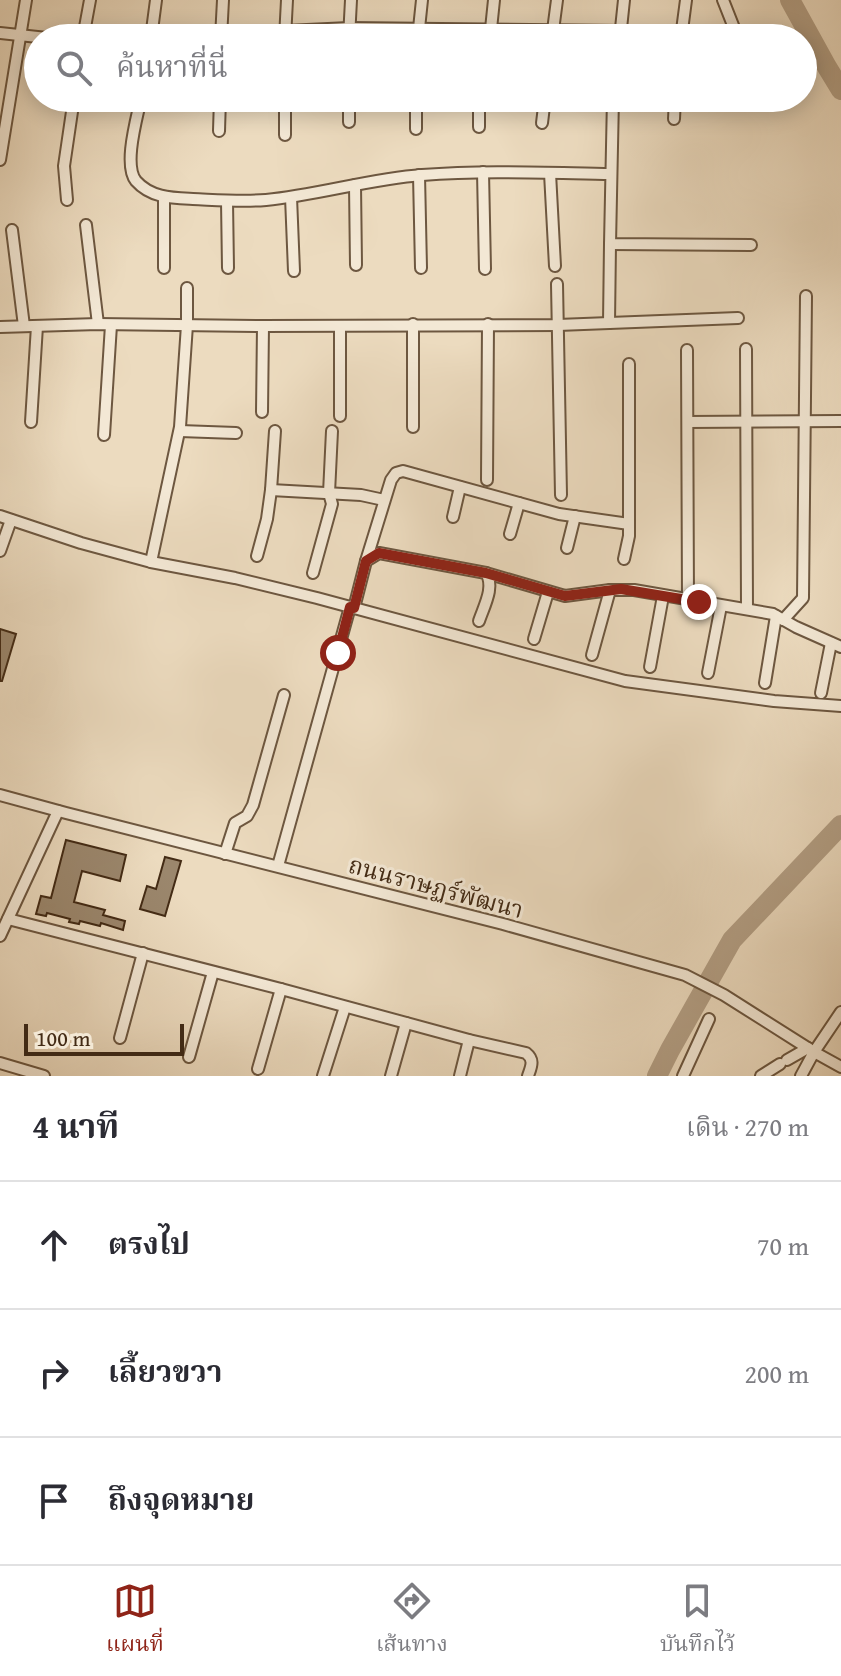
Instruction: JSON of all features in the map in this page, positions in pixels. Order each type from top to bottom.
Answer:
[{"type":"street","points":[[0,160],[26,0]]},
{"type":"street","points":[[86,24],[90,0]]},
{"type":"street","points":[[153,24],[156,0]]},
{"type":"street","points":[[222,24],[223,0]]},
{"type":"street","points":[[286,24],[287,0]]},
{"type":"street","points":[[350,24],[351,0]]},
{"type":"street","points":[[419,24],[422,0]]},
{"type":"street","points":[[490,24],[494,0]]},
{"type":"street","points":[[554,24],[557,0]]},
{"type":"street","points":[[622,24],[624,0]]},
{"type":"street","points":[[683,24],[686,0]]},
{"type":"street","points":[[723,0],[732,24]]},
{"type":"street","points":[[0,33],[24,36]]},
{"type":"street","points":[[67,200],[64,166],[72,112]]},
{"type":"street","points":[[139,112],[132,150],[132,174],[143,187],[164,197],[263,200],[419,175],[483,172],[611,174]]},
{"type":"street","points":[[219,131],[220,112]]},
{"type":"street","points":[[285,112],[285,135]]},
{"type":"street","points":[[349,112],[349,122]]},
{"type":"street","points":[[416,112],[416,129]]},
{"type":"street","points":[[479,112],[479,127]]},
{"type":"street","points":[[542,123],[543,112]]},
{"type":"street","points":[[609,323],[613,112]]},
{"type":"street","points":[[674,112],[674,119]]},
{"type":"street","points":[[483,172],[485,269]]},
{"type":"street","points":[[550,173],[555,266]]},
{"type":"street","points":[[419,175],[421,268]]},
{"type":"street","points":[[355,185],[356,265]]},
{"type":"street","points":[[164,197],[164,268]]},
{"type":"street","points":[[291,197],[294,271]]},
{"type":"street","points":[[227,201],[228,268]]},
{"type":"street","points":[[86,225],[98,324]]},
{"type":"street","points":[[12,230],[24,326]]},
{"type":"street","points":[[610,244],[751,245]]},
{"type":"street","points":[[557,284],[561,495]]},
{"type":"street","points":[[151,562],[180,431],[187,288]]},
{"type":"street","points":[[765,683],[780,618],[803,598],[806,296]]},
{"type":"street","points":[[0,327],[98,324],[558,325],[738,318]]},
{"type":"street","points":[[413,324],[413,427]]},
{"type":"street","points":[[487,480],[488,324]]},
{"type":"street","points":[[104,435],[111,325]]},
{"type":"street","points":[[31,422],[37,326]]},
{"type":"street","points":[[262,412],[263,326]]},
{"type":"street","points":[[340,326],[340,416]]},
{"type":"street","points":[[746,349],[747,609]]},
{"type":"street","points":[[687,350],[688,601]]},
{"type":"street","points":[[624,559],[629,536],[629,364]]},
{"type":"street","points":[[688,422],[841,421]]},
{"type":"street","points":[[180,431],[236,433]]},
{"type":"street","points":[[257,556],[267,519],[275,431]]},
{"type":"street","points":[[313,573],[332,504],[329,493],[332,431]]},
{"type":"street","points":[[278,866],[384,500],[396,473],[403,471],[575,516],[629,524]]},
{"type":"street","points":[[453,517],[460,487]]},
{"type":"street","points":[[271,490],[361,495],[384,500]]},
{"type":"street","points":[[510,534],[519,503]]},
{"type":"street","points":[[567,548],[575,516]]},
{"type":"street","points":[[0,551],[5,518],[151,562],[235,578],[352,607],[625,681],[774,701],[841,706]]},
{"type":"street","points":[[366,561],[379,553],[486,573],[565,596],[634,590],[747,609],[780,618],[836,645],[821,693]]},
{"type":"street","points":[[479,621],[490,587],[486,573]]},
{"type":"street","points":[[592,655],[610,590]]},
{"type":"street","points":[[534,639],[548,592]]},
{"type":"street","points":[[650,667],[663,596]]},
{"type":"street","points":[[708,673],[721,606]]},
{"type":"street","points":[[225,854],[235,823],[247,816],[253,805],[284,695]]},
{"type":"street","name":"ถนนราษฏร์พัฒนา","points":[[0,795],[503,924],[685,975],[724,995],[841,1067]]},
{"type":"street","points":[[0,936],[58,811]]},
{"type":"street","points":[[8,919],[526,1053],[532,1062],[528,1076]]},
{"type":"street","points":[[120,1038],[143,953]]},
{"type":"street","points":[[189,1057],[213,972]]},
{"type":"street","points":[[258,1069],[281,989]]},
{"type":"street","points":[[323,1076],[345,1007]]},
{"type":"street","points":[[801,1076],[811,1050],[841,1012]]},
{"type":"street","points":[[683,1076],[709,1019]]},
{"type":"street","points":[[391,1076],[406,1023]]},
{"type":"street","points":[[460,1076],[469,1040]]},
{"type":"street","points":[[761,1076],[811,1050]]},
{"type":"street","points":[[0,1063],[44,1076]]},
{"type":"building","points":[[0,629],[16,634],[2,681],[0,681]]},
{"type":"building","points":[[66,840],[126,855],[120,881],[82,871],[74,902],[105,910],[103,915],[125,921],[123,930],[101,923],[100,926],[69,922],[70,919],[47,913],[46,916],[36,914],[41,896],[51,898]]},
{"type":"building","points":[[165,857],[181,861],[165,916],[140,909],[147,886],[156,889]]},
{"type":"waterway","points":[[790,0],[803,24]]},
{"type":"waterway","points":[[817,49],[841,90]]},
{"type":"waterway","points":[[657,1076],[732,940],[841,825]]},
{"type":"route","points":[[338,653],[366,561],[379,553],[486,573],[565,596],[621,589],[699,602]]}]
